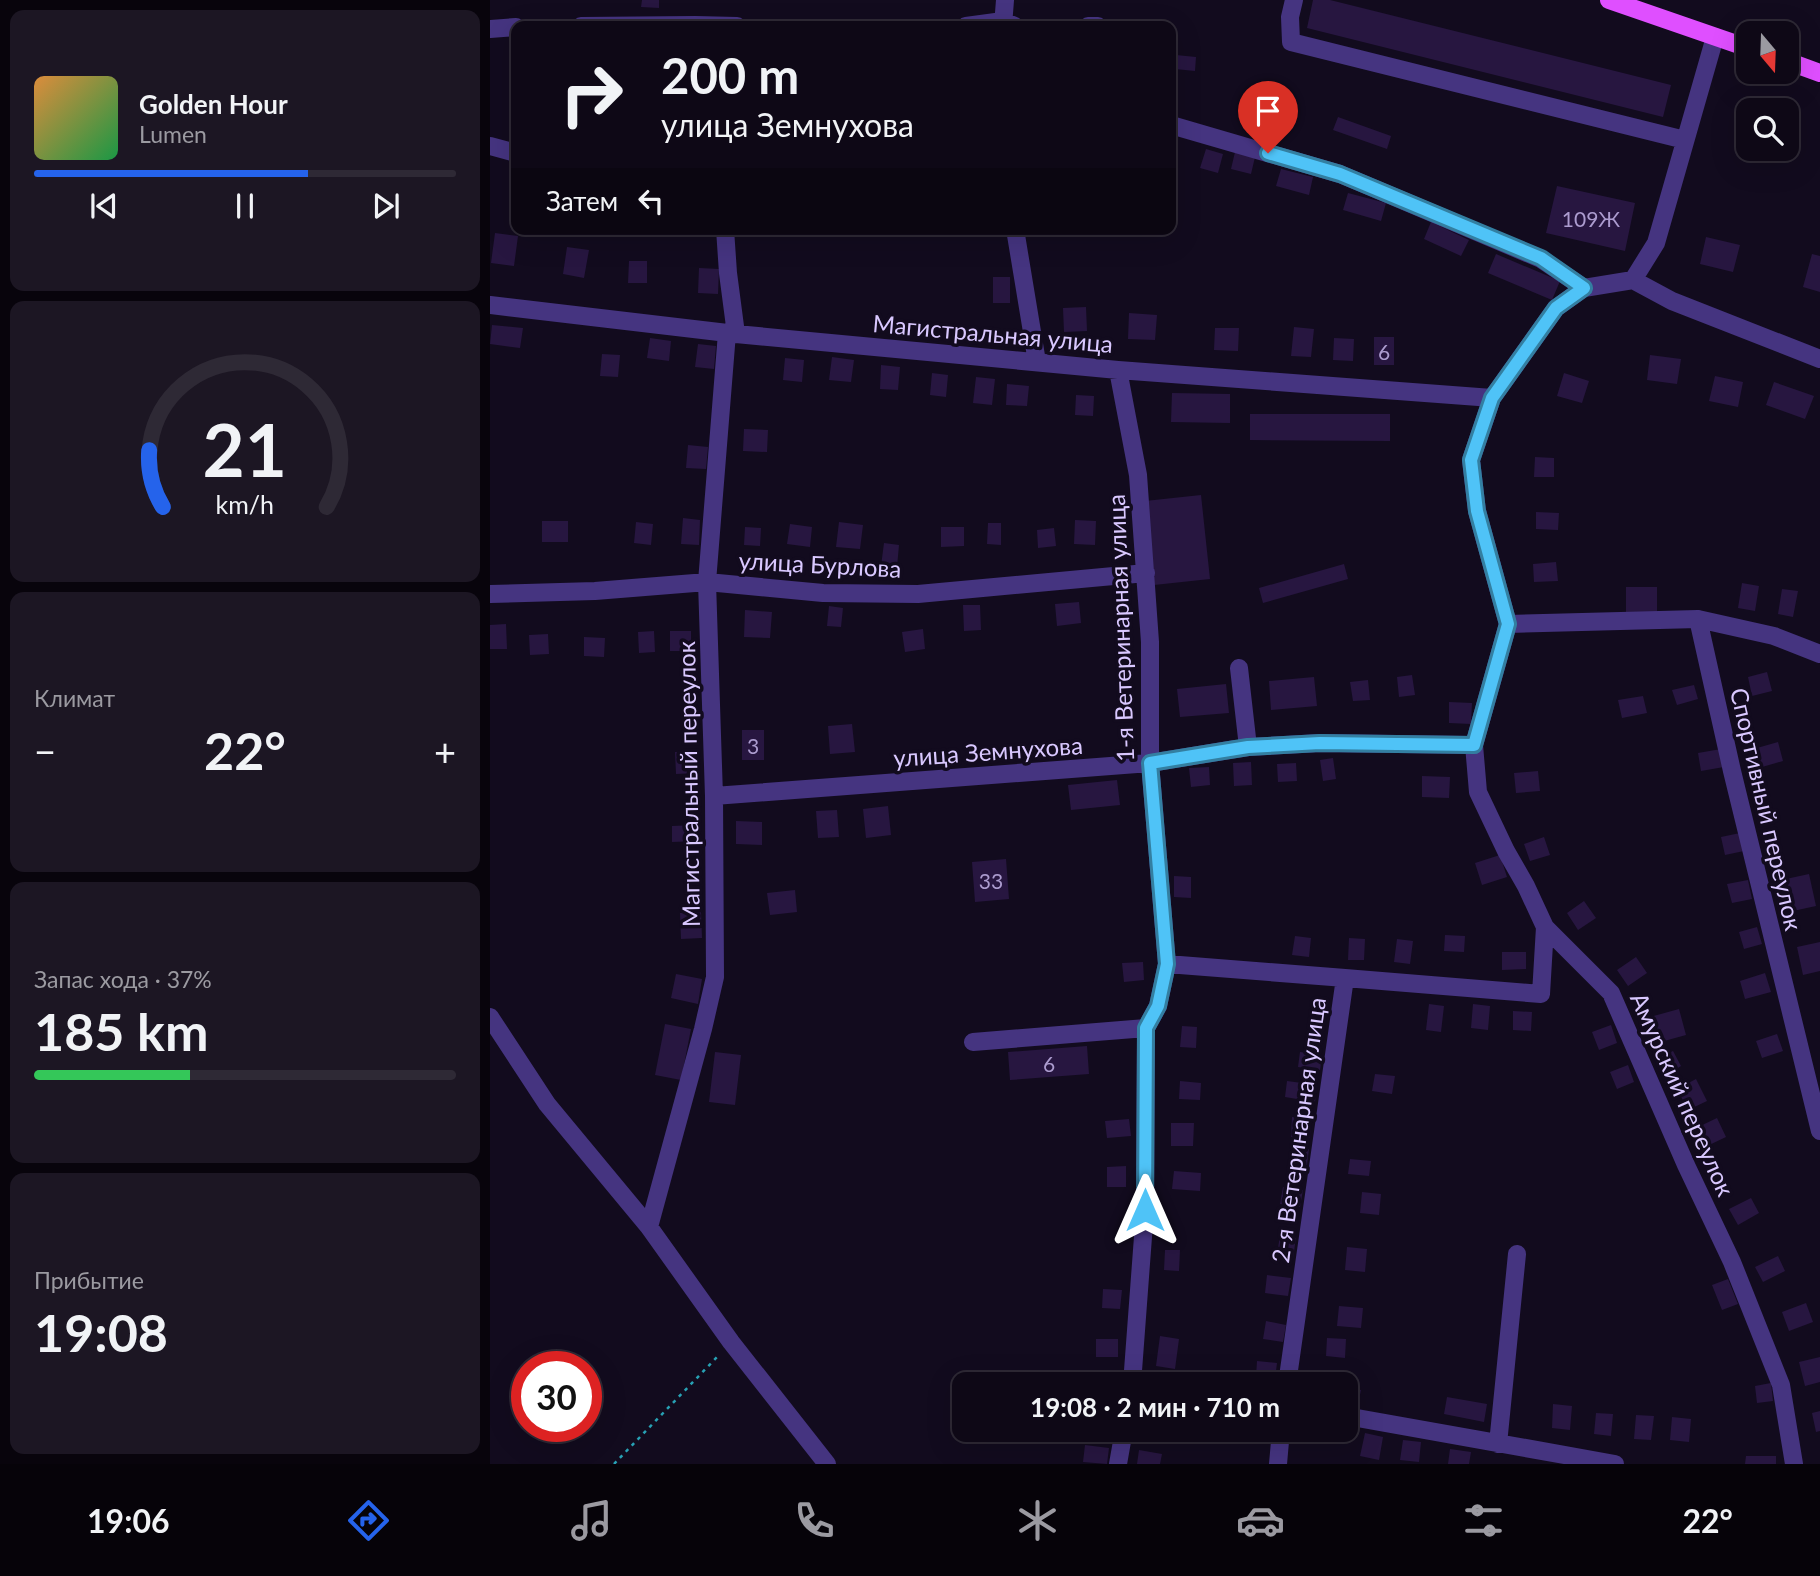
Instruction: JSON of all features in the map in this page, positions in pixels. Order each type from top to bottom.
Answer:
[{"type":"main road","points":[[1609,0],[1736,44]]},
{"type":"main road","points":[[1799,65],[1820,73]]},
{"type":"street","points":[[1005,0],[1007,21]]},
{"type":"street","points":[[1294,0],[1290,17],[1291,42],[1685,141]]},
{"type":"street","points":[[490,29],[511,27]]},
{"type":"street","points":[[1633,280],[1656,243],[1715,37]]},
{"type":"street","points":[[1176,126],[1340,174],[1541,258],[1584,288]]},
{"type":"street","points":[[490,146],[511,152]]},
{"type":"street","name":"Магистральный переулок","points":[[649,1227],[704,1029],[715,976],[714,796],[708,582],[731,333],[725,235]]},
{"type":"street","points":[[1016,235],[1037,362]]},
{"type":"street","points":[[1820,359],[1672,301],[1633,280],[1584,288],[1556,308],[1492,398],[1471,460],[1477,511],[1508,624],[1698,619],[1774,636],[1820,654]]},
{"type":"street","name":"Магистральная улица","points":[[490,305],[731,333],[1118,370],[1492,398]]},
{"type":"street","name":"1-я Ветеринарная улица","points":[[1118,370],[1138,475],[1150,642],[1150,763],[1167,964],[1158,1006],[1146,1028],[1145,1210],[1133,1372]]},
{"type":"street","name":"улица Бурлова","points":[[490,594],[595,591],[708,582],[823,593],[918,594],[1146,573]]},
{"type":"street","name":"Спортивный переулок","points":[[1698,619],[1735,785],[1820,1131]]},
{"type":"street","name":"Амурский переулок","points":[[1508,624],[1474,745],[1478,792],[1545,927],[1611,993],[1686,1165],[1732,1262],[1781,1385],[1794,1464]]},
{"type":"street","points":[[1239,668],[1248,747]]},
{"type":"street","name":"улица Земнухова","points":[[714,796],[1150,763],[1248,747],[1320,743],[1474,745]]},
{"type":"street","name":"2-я Ветеринарная улица","points":[[1289,1372],[1345,978],[1541,994],[1545,927]]},
{"type":"street","points":[[1167,964],[1345,978]]},
{"type":"street","points":[[490,1017],[547,1104],[649,1227],[731,1342],[827,1464]]},
{"type":"street","points":[[973,1042],[1146,1028]]},
{"type":"street","points":[[1498,1444],[1517,1254]]},
{"type":"street","points":[[1358,1418],[1615,1464]]},
{"type":"street","points":[[1118,1464],[1122,1442]]},
{"type":"street","points":[[1278,1464],[1280,1442]]},
{"type":"path","points":[[614,1464],[731,1342]]},
{"type":"building","points":[[642,0],[659,0],[659,8],[641,7]]},
{"type":"building","points":[[1313,0],[1330,0],[1671,85],[1663,117],[1307,28]]},
{"type":"building","points":[[1176,55],[1196,57],[1195,71],[1176,69]]},
{"type":"building","points":[[1338,117],[1391,136],[1387,149],[1333,130]]},
{"type":"building","points":[[1206,149],[1223,154],[1218,173],[1200,168]]},
{"type":"building","points":[[1235,152],[1255,157],[1251,174],[1231,169]]},
{"type":"building","points":[[1281,169],[1313,177],[1309,195],[1276,186]]},
{"type":"building","points":[[1557,186],[1635,203],[1625,251],[1546,233]]},
{"type":"building","points":[[1348,193],[1386,203],[1381,221],[1343,210]]},
{"type":"building","points":[[1431,222],[1469,240],[1461,256],[1424,239]]},
{"type":"building","points":[[495,233],[518,236],[514,266],[491,263]]},
{"type":"building","points":[[1706,237],[1740,245],[1733,272],[1700,264]]},
{"type":"building","points":[[567,247],[589,250],[584,278],[563,274]]},
{"type":"building","points":[[1496,254],[1560,281],[1552,300],[1488,273]]},
{"type":"building","points":[[1812,254],[1820,256],[1820,292],[1803,287]]},
{"type":"building","points":[[629,261],[647,261],[647,283],[628,283]]},
{"type":"building","points":[[699,268],[719,269],[718,294],[698,293]]},
{"type":"building","points":[[993,277],[1010,277],[1010,303],[993,303]]},
{"type":"building","points":[[1086,307],[1087,331],[1064,332],[1063,308]]},
{"type":"building","points":[[1129,313],[1157,315],[1155,340],[1128,339]]},
{"type":"building","points":[[492,325],[523,328],[520,348],[490,344]]},
{"type":"building","points":[[1294,327],[1314,329],[1311,357],[1291,356]]},
{"type":"building","points":[[1215,328],[1239,328],[1238,351],[1214,350]]},
{"type":"building","points":[[1374,337],[1394,337],[1394,365],[1374,365]]},
{"type":"building","points":[[650,338],[671,341],[669,361],[647,358]]},
{"type":"building","points":[[1334,338],[1354,339],[1353,361],[1333,360]]},
{"type":"building","points":[[698,344],[716,346],[714,369],[695,367]]},
{"type":"building","points":[[602,354],[620,355],[618,377],[600,376]]},
{"type":"building","points":[[1650,355],[1681,359],[1677,384],[1647,380]]},
{"type":"building","points":[[832,357],[854,360],[851,382],[829,380]]},
{"type":"building","points":[[785,358],[804,360],[802,382],[783,380]]},
{"type":"building","points":[[881,365],[900,367],[898,390],[880,389]]},
{"type":"building","points":[[932,373],[948,375],[946,397],[930,395]]},
{"type":"building","points":[[1564,373],[1589,381],[1582,403],[1557,396]]},
{"type":"building","points":[[1715,376],[1743,382],[1738,407],[1709,401]]},
{"type":"building","points":[[976,377],[995,379],[992,405],[973,403]]},
{"type":"building","points":[[1774,382],[1814,396],[1805,419],[1766,405]]},
{"type":"building","points":[[1007,384],[1029,386],[1027,406],[1006,405]]},
{"type":"building","points":[[1172,393],[1230,394],[1230,423],[1171,422]]},
{"type":"building","points":[[1076,395],[1094,396],[1093,416],[1075,415]]},
{"type":"building","points":[[1250,414],[1390,414],[1390,441],[1250,440]]},
{"type":"building","points":[[744,429],[768,430],[767,452],[743,451]]},
{"type":"building","points":[[688,445],[708,447],[706,469],[686,468]]},
{"type":"building","points":[[1535,457],[1554,458],[1554,477],[1534,477]]},
{"type":"building","points":[[1201,495],[1210,579],[1154,585],[1145,501]]},
{"type":"building","points":[[1536,512],[1559,513],[1558,530],[1536,529]]},
{"type":"building","points":[[683,518],[700,520],[699,545],[681,544]]},
{"type":"building","points":[[1075,520],[1096,521],[1095,545],[1074,544]]},
{"type":"building","points":[[542,521],[568,521],[568,542],[542,542]]},
{"type":"building","points":[[636,522],[653,524],[651,545],[634,543]]},
{"type":"building","points":[[839,522],[863,525],[860,549],[836,547]]},
{"type":"building","points":[[988,523],[1001,523],[1001,545],[987,544]]},
{"type":"building","points":[[790,524],[812,527],[810,547],[787,544]]},
{"type":"building","points":[[745,527],[761,528],[760,546],[744,545]]},
{"type":"building","points":[[941,527],[964,527],[964,546],[941,547]]},
{"type":"building","points":[[1054,528],[1056,546],[1038,548],[1037,530]]},
{"type":"building","points":[[884,543],[899,545],[897,567],[881,566]]},
{"type":"building","points":[[1556,562],[1558,581],[1534,582],[1533,564]]},
{"type":"building","points":[[1344,564],[1348,579],[1263,603],[1259,588]]},
{"type":"building","points":[[1742,583],[1759,586],[1755,611],[1738,608]]},
{"type":"building","points":[[1626,587],[1657,587],[1657,613],[1626,613]]},
{"type":"building","points":[[1782,589],[1798,591],[1793,617],[1778,614]]},
{"type":"building","points":[[1079,602],[1081,623],[1057,626],[1055,604]]},
{"type":"building","points":[[963,605],[980,605],[981,630],[964,631]]},
{"type":"building","points":[[829,606],[843,608],[841,627],[827,626]]},
{"type":"building","points":[[745,610],[772,612],[770,638],[744,637]]},
{"type":"building","points":[[506,624],[507,649],[490,649],[490,625]]},
{"type":"building","points":[[923,629],[925,649],[905,652],[902,632]]},
{"type":"building","points":[[654,631],[655,652],[639,653],[638,632]]},
{"type":"building","points":[[670,631],[691,631],[691,651],[670,651]]},
{"type":"building","points":[[548,634],[549,654],[530,655],[529,635]]},
{"type":"building","points":[[584,637],[605,638],[604,657],[584,656]]},
{"type":"building","points":[[1767,672],[1772,691],[1752,696],[1748,677]]},
{"type":"building","points":[[1412,675],[1415,695],[1399,697],[1397,677]]},
{"type":"building","points":[[1314,677],[1317,706],[1271,710],[1269,681]]},
{"type":"building","points":[[1368,680],[1370,700],[1353,701],[1350,682]]},
{"type":"building","points":[[1226,684],[1229,713],[1180,717],[1177,689]]},
{"type":"building","points":[[1694,685],[1698,699],[1677,705],[1672,690]]},
{"type":"building","points":[[1643,696],[1647,713],[1622,718],[1618,700]]},
{"type":"building","points":[[1449,702],[1472,703],[1471,724],[1449,723]]},
{"type":"building","points":[[852,724],[855,752],[830,754],[828,726]]},
{"type":"building","points":[[742,730],[764,730],[764,760],[742,760]]},
{"type":"building","points":[[1778,742],[1783,761],[1762,767],[1757,748]]},
{"type":"building","points":[[1721,749],[1724,767],[1701,771],[1698,753]]},
{"type":"building","points":[[695,751],[696,773],[676,774],[675,752]]},
{"type":"building","points":[[1333,758],[1336,779],[1323,781],[1320,760]]},
{"type":"building","points":[[1251,762],[1252,785],[1234,786],[1233,763]]},
{"type":"building","points":[[1296,763],[1297,781],[1278,782],[1277,764]]},
{"type":"building","points":[[1209,767],[1210,785],[1191,787],[1189,768]]},
{"type":"building","points":[[1538,771],[1540,791],[1516,793],[1514,773]]},
{"type":"building","points":[[1422,776],[1450,777],[1449,798],[1422,797]]},
{"type":"building","points":[[1117,780],[1120,805],[1071,810],[1068,785]]},
{"type":"building","points":[[888,806],[891,835],[866,838],[863,809]]},
{"type":"building","points":[[837,810],[839,837],[818,838],[816,811]]},
{"type":"building","points":[[736,821],[762,822],[762,845],[736,844]]},
{"type":"building","points":[[696,825],[697,841],[672,842],[672,826]]},
{"type":"building","points":[[1740,833],[1744,851],[1725,855],[1721,837]]},
{"type":"building","points":[[1544,837],[1550,855],[1530,861],[1524,844]]},
{"type":"building","points":[[1500,855],[1507,877],[1482,885],[1475,863]]},
{"type":"building","points":[[1006,859],[1009,899],[975,902],[972,862]]},
{"type":"building","points":[[1809,874],[1816,906],[1793,911],[1786,879]]},
{"type":"building","points":[[1174,876],[1191,877],[1191,898],[1174,897]]},
{"type":"building","points":[[1748,880],[1752,899],[1732,903],[1727,884]]},
{"type":"building","points":[[795,890],[797,912],[770,915],[767,893]]},
{"type":"building","points":[[1584,901],[1596,918],[1578,930],[1567,913]]},
{"type":"building","points":[[701,912],[702,938],[681,939],[680,913]]},
{"type":"building","points":[[1757,927],[1762,944],[1744,949],[1739,932]]},
{"type":"building","points":[[1445,935],[1465,936],[1464,952],[1444,951]]},
{"type":"building","points":[[1295,936],[1311,938],[1309,957],[1292,955]]},
{"type":"building","points":[[1349,938],[1365,939],[1364,960],[1348,960]]},
{"type":"building","points":[[1397,939],[1413,941],[1410,964],[1394,962]]},
{"type":"building","points":[[1820,942],[1820,971],[1803,975],[1797,947]]},
{"type":"building","points":[[1502,952],[1526,952],[1526,969],[1502,970]]},
{"type":"building","points":[[1636,957],[1647,973],[1628,986],[1617,970]]},
{"type":"building","points":[[1143,962],[1144,980],[1124,982],[1122,963]]},
{"type":"building","points":[[1765,973],[1771,992],[1745,999],[1740,981]]},
{"type":"building","points":[[676,974],[702,979],[698,1004],[671,998]]},
{"type":"building","points":[[1429,1004],[1444,1006],[1441,1032],[1426,1030]]},
{"type":"building","points":[[1473,1004],[1490,1006],[1488,1030],[1471,1028]]},
{"type":"building","points":[[1679,1009],[1686,1035],[1657,1043],[1650,1017]]},
{"type":"building","points":[[1513,1011],[1532,1012],[1531,1031],[1513,1030]]},
{"type":"building","points":[[665,1024],[691,1029],[681,1080],[655,1075]]},
{"type":"building","points":[[1611,1025],[1617,1043],[1599,1050],[1592,1032]]},
{"type":"building","points":[[1182,1026],[1197,1027],[1196,1048],[1180,1047]]},
{"type":"building","points":[[1777,1034],[1783,1051],[1762,1058],[1756,1041]]},
{"type":"building","points":[[1087,1046],[1089,1074],[1010,1080],[1008,1052]]},
{"type":"building","points":[[1673,1051],[1681,1066],[1666,1075],[1657,1059]]},
{"type":"building","points":[[715,1052],[741,1055],[735,1105],[709,1102]]},
{"type":"building","points":[[1300,1052],[1322,1055],[1320,1070],[1298,1067]]},
{"type":"building","points":[[1628,1065],[1634,1082],[1617,1089],[1610,1072]]},
{"type":"building","points":[[1375,1074],[1395,1076],[1392,1094],[1372,1091]]},
{"type":"building","points":[[1696,1079],[1707,1101],[1688,1110],[1677,1089]]},
{"type":"building","points":[[1180,1081],[1201,1083],[1200,1100],[1179,1099]]},
{"type":"building","points":[[1287,1081],[1317,1085],[1315,1102],[1285,1097]]},
{"type":"building","points":[[1292,1117],[1311,1118],[1310,1138],[1291,1137]]},
{"type":"building","points":[[1717,1118],[1726,1137],[1705,1147],[1696,1128]]},
{"type":"building","points":[[1129,1119],[1131,1136],[1107,1138],[1105,1121]]},
{"type":"building","points":[[1171,1123],[1194,1123],[1193,1146],[1171,1146]]},
{"type":"building","points":[[1292,1147],[1309,1149],[1307,1165],[1290,1162]]},
{"type":"building","points":[[1350,1159],[1371,1161],[1369,1176],[1348,1174]]},
{"type":"building","points":[[1126,1166],[1126,1187],[1107,1187],[1107,1167]]},
{"type":"building","points":[[1174,1171],[1201,1173],[1200,1191],[1172,1189]]},
{"type":"building","points":[[1283,1187],[1303,1190],[1300,1207],[1280,1204]]},
{"type":"building","points":[[1362,1192],[1381,1194],[1379,1215],[1360,1213]]},
{"type":"building","points":[[1751,1198],[1759,1213],[1738,1225],[1729,1209]]},
{"type":"building","points":[[1280,1235],[1296,1238],[1293,1258],[1277,1255]]},
{"type":"building","points":[[1347,1247],[1367,1249],[1365,1272],[1345,1270]]},
{"type":"building","points":[[1165,1250],[1180,1250],[1179,1271],[1164,1270]]},
{"type":"building","points":[[1778,1256],[1785,1271],[1763,1282],[1755,1267]]},
{"type":"building","points":[[1267,1275],[1291,1278],[1288,1296],[1265,1293]]},
{"type":"building","points":[[1728,1279],[1738,1304],[1722,1310],[1712,1285]]},
{"type":"building","points":[[1103,1289],[1122,1290],[1120,1309],[1102,1308]]},
{"type":"building","points":[[1806,1303],[1813,1322],[1789,1331],[1782,1312]]},
{"type":"building","points":[[1339,1306],[1363,1308],[1361,1328],[1337,1326]]},
{"type":"building","points":[[1266,1321],[1286,1325],[1283,1342],[1263,1339]]},
{"type":"building","points":[[1160,1336],[1179,1339],[1175,1369],[1156,1366]]},
{"type":"building","points":[[1327,1338],[1346,1339],[1345,1358],[1326,1356]]},
{"type":"building","points":[[1096,1339],[1118,1339],[1118,1357],[1096,1357]]},
{"type":"building","points":[[1820,1357],[1820,1382],[1805,1386],[1799,1362]]},
{"type":"building","points":[[1257,1361],[1277,1363],[1276,1372],[1256,1372]]},
{"type":"building","points":[[1771,1383],[1773,1401],[1757,1403],[1755,1386]]},
{"type":"building","points":[[1447,1397],[1487,1404],[1484,1422],[1444,1414]]},
{"type":"building","points":[[1553,1404],[1572,1406],[1570,1430],[1552,1428]]},
{"type":"building","points":[[1820,1411],[1820,1431],[1816,1432],[1812,1413]]},
{"type":"building","points":[[1596,1413],[1613,1414],[1611,1436],[1594,1434]]},
{"type":"building","points":[[1636,1415],[1654,1416],[1651,1440],[1634,1439]]},
{"type":"building","points":[[1672,1417],[1691,1419],[1689,1442],[1670,1440]]},
{"type":"building","points":[[1365,1433],[1383,1437],[1379,1460],[1360,1456]]},
{"type":"building","points":[[1403,1440],[1421,1442],[1419,1462],[1400,1460]]},
{"type":"building","points":[[1085,1445],[1109,1448],[1107,1464],[1083,1462]]},
{"type":"building","points":[[1450,1449],[1471,1452],[1469,1464],[1448,1464]]},
{"type":"building","points":[[1139,1450],[1162,1454],[1160,1464],[1137,1464]]},
{"type":"building","points":[[1746,1456],[1776,1456],[1776,1464],[1745,1464]]},
{"type":"route","points":[[1145,1210],[1146,1028],[1158,1006],[1167,964],[1150,763],[1248,747],[1320,743],[1474,745],[1508,624],[1477,511],[1471,460],[1492,398],[1556,308],[1584,288],[1541,258],[1340,174],[1268,153]]}]
